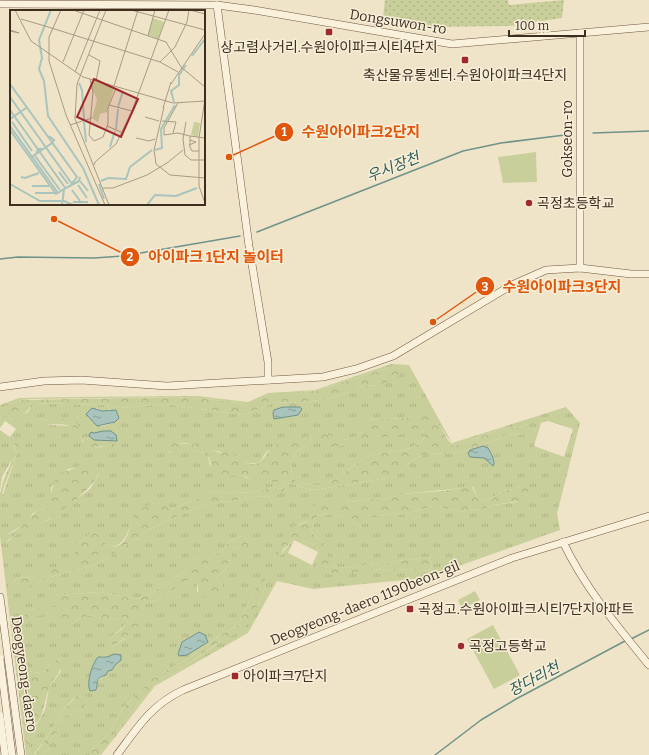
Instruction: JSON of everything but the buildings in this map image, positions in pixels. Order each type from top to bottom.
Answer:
[{"type":"street","name":"Dongsuwon-ro","points":[[0,4],[217,5],[452,44],[649,27]]},
{"type":"street","points":[[217,5],[249,246],[268,362],[268,380]]},
{"type":"street","name":"Gokseon-ro","points":[[580,34],[580,268]]},
{"type":"street","points":[[0,387],[51,381],[81,380],[167,386],[323,377],[356,369],[394,356],[512,284],[546,270],[580,268],[630,274],[649,274]]},
{"type":"street","name":"Deogyeong-daero 1190beon-gil","points":[[116,755],[153,708],[183,690],[512,558],[649,516]]},
{"type":"street","points":[[563,542],[572,562],[590,589],[649,665]]},
{"type":"street","name":"Deogyeong-daero","points":[[0,597],[21,755]]},
{"type":"street","points":[[0,659],[12,755]]},
{"type":"street","points":[[0,716],[5,755]]},
{"type":"street","points":[[0,719],[16,716]]},
{"type":"green space","points":[[385,0],[508,0],[509,5],[564,0],[562,18],[510,26],[419,27],[383,17]]},
{"type":"green space","points":[[536,152],[537,182],[503,183],[498,157]]},
{"type":"green space","points":[[391,364],[409,365],[452,443],[566,407],[580,423],[557,514],[560,530],[425,578],[313,589],[277,581],[248,633],[155,686],[101,755],[99,755],[133,710],[159,680],[176,672],[226,638],[257,609],[266,584],[259,580],[238,625],[219,636],[189,658],[153,678],[122,709],[109,734],[95,746],[89,755],[44,755],[49,748],[49,740],[58,732],[58,725],[62,717],[82,709],[74,698],[61,712],[49,734],[34,754],[30,752],[28,743],[31,728],[37,724],[45,710],[49,688],[61,671],[61,659],[53,661],[45,671],[38,673],[31,672],[20,665],[17,665],[26,750],[28,755],[26,755],[0,536],[0,491],[0,430],[10,437],[16,429],[5,421],[0,428],[0,419],[5,417],[12,420],[28,412],[32,403],[107,405],[119,408],[165,404],[244,415],[275,402],[299,403],[332,398],[366,386],[380,385],[393,366],[316,391],[289,393],[244,404],[229,401],[178,397],[32,399],[21,400],[0,409],[0,405],[19,398],[67,397],[197,396],[248,402],[268,393],[315,390]],"holes":[[[96,408],[102,411],[111,409],[115,422],[101,427]],[[419,414],[439,425],[454,446],[508,427],[517,428],[528,424],[528,434],[505,435],[490,443],[457,453],[425,454],[411,461],[404,469],[386,478],[311,490],[290,483],[273,496],[251,497],[236,501],[217,502],[196,508],[152,528],[100,563],[47,578],[37,583],[13,584],[18,577],[29,578],[79,561],[77,544],[93,532],[99,533],[107,547],[120,544],[127,535],[134,517],[138,512],[154,503],[172,509],[215,491],[234,493],[257,492],[273,487],[281,489],[285,484],[281,481],[246,478],[242,474],[210,465],[207,454],[202,452],[183,450],[168,453],[163,443],[185,443],[236,456],[245,462],[256,463],[260,461],[266,452],[273,448],[310,436],[312,441],[295,452],[292,472],[298,483],[319,485],[331,481],[367,457],[375,454],[411,448],[424,439],[422,429],[331,448],[324,434],[339,439],[348,439],[357,436],[361,432],[361,420],[405,418]],[[41,419],[73,423],[77,425],[92,442],[114,447],[107,446],[94,448],[83,442],[79,432],[73,426],[45,425]],[[548,421],[573,429],[564,457],[534,446],[541,423]],[[14,442],[18,450],[3,494],[0,491],[2,477],[14,456]],[[93,468],[99,474],[90,489],[48,520],[22,529],[5,544],[8,534],[27,522],[32,514],[38,510],[47,510],[51,497],[51,487],[68,469]],[[522,484],[517,502],[493,505],[481,510],[471,509],[462,512],[434,506],[400,515],[392,513],[368,519],[360,526],[350,520],[332,514],[321,515],[315,518],[311,531],[315,537],[325,544],[330,566],[346,568],[429,557],[432,569],[422,571],[408,569],[389,571],[373,569],[316,570],[319,552],[317,547],[302,540],[293,540],[273,564],[284,536],[294,527],[309,521],[332,501],[351,502],[372,499],[383,500],[402,494],[473,487],[478,499],[487,500],[500,492],[516,488]],[[244,535],[248,541],[246,546],[235,548],[225,570],[216,578],[223,586],[197,592],[197,580],[193,576],[155,601],[146,603],[140,609],[124,639],[113,647],[110,637],[119,631],[127,622],[125,617],[113,620],[87,615],[75,621],[60,612],[57,605],[50,609],[45,615],[32,609],[39,608],[43,603],[58,595],[100,592],[136,599],[150,594],[181,574],[193,561],[202,555],[216,554],[223,550],[229,542]],[[294,540],[318,552],[312,565],[288,553]],[[196,633],[205,635],[206,639],[187,655],[178,654],[181,643]],[[115,654],[114,665],[106,675],[96,682],[97,686],[88,685],[96,660],[102,656],[107,657]]]},
{"type":"green space","points":[[393,366],[402,368],[401,373],[397,378],[380,385],[366,386],[332,398],[299,403],[275,402],[244,415],[165,404],[119,408],[107,405],[32,403],[26,412],[19,417],[12,420],[5,417],[0,419],[0,409],[21,400],[178,397],[229,401],[244,404],[269,394],[316,391]]},
{"type":"green space","points":[[428,405],[448,440],[454,446],[508,427],[517,428],[528,424],[531,428],[528,434],[505,435],[490,443],[457,453],[425,454],[411,461],[404,469],[395,475],[386,478],[311,490],[290,483],[281,493],[273,496],[251,497],[236,501],[217,502],[196,508],[152,528],[100,563],[47,578],[27,588],[16,588],[13,584],[18,577],[29,578],[45,571],[79,561],[76,557],[73,544],[77,544],[93,532],[99,533],[107,547],[116,546],[122,543],[126,539],[132,520],[139,510],[162,500],[167,507],[172,509],[215,491],[234,493],[257,492],[273,487],[281,489],[285,484],[281,481],[271,482],[255,480],[242,474],[228,476],[221,474],[214,471],[207,454],[194,450],[161,453],[159,447],[163,442],[200,445],[220,453],[229,451],[244,462],[253,464],[262,460],[270,449],[278,444],[310,436],[312,441],[295,452],[292,472],[298,483],[322,485],[336,478],[367,457],[375,454],[412,448],[424,439],[422,430],[331,448],[324,447],[318,442],[319,436],[324,433],[344,439],[353,438],[361,432],[361,420],[405,418],[419,414],[422,406]]},
{"type":"green space","points":[[37,419],[49,421],[62,419],[72,422],[84,430],[87,439],[92,442],[98,443],[102,440],[115,444],[114,448],[101,446],[88,450],[79,433],[71,426],[53,424],[37,426]]},
{"type":"green space","points":[[16,436],[19,444],[18,450],[1,495],[3,481],[14,453],[13,439]]},
{"type":"green space","points":[[83,462],[88,462],[96,471],[99,470],[98,476],[93,483],[78,498],[53,517],[20,531],[5,544],[4,537],[16,530],[38,510],[47,510],[52,487],[58,474],[76,468]]},
{"type":"green space","points":[[522,484],[529,485],[530,488],[526,500],[493,505],[481,510],[471,509],[462,512],[434,506],[400,515],[392,513],[368,519],[360,526],[332,514],[320,515],[315,518],[311,531],[315,537],[325,544],[331,566],[346,568],[429,557],[432,569],[422,571],[408,569],[389,571],[373,569],[337,576],[322,573],[316,570],[319,552],[317,547],[302,540],[293,540],[283,550],[277,563],[273,564],[283,536],[290,528],[308,521],[311,518],[312,507],[319,502],[343,500],[351,502],[372,499],[383,500],[402,494],[469,487],[472,487],[478,499],[487,500],[493,498],[500,492],[516,488]]},
{"type":"green space","points":[[244,535],[248,541],[247,546],[235,548],[225,570],[216,578],[223,586],[216,595],[210,597],[199,597],[197,580],[193,577],[155,601],[146,603],[140,609],[142,616],[137,628],[113,647],[110,637],[120,631],[127,622],[125,617],[113,620],[87,615],[75,621],[63,621],[57,605],[50,609],[45,615],[24,618],[26,612],[39,608],[42,603],[58,595],[100,592],[136,599],[150,594],[181,574],[193,561],[202,555],[216,554],[223,550],[229,542]]},
{"type":"green space","points":[[263,577],[266,580],[266,584],[257,609],[250,622],[238,632],[215,645],[176,672],[159,680],[133,710],[99,755],[89,755],[95,746],[109,734],[122,709],[153,678],[189,658],[219,636],[238,625],[259,580]]},
{"type":"green space","points":[[475,591],[480,600],[462,609],[458,600]]},
{"type":"green space","points":[[493,625],[520,675],[494,689],[467,639]]},
{"type":"green space","points":[[62,659],[61,668],[52,683],[40,719],[31,728],[28,743],[30,752],[35,754],[49,734],[61,712],[79,694],[84,694],[89,699],[82,709],[62,717],[58,725],[58,732],[49,740],[49,748],[44,755],[28,755],[26,750],[17,665],[20,665],[31,672],[38,673],[45,671],[54,661]]},
{"type":"water","points":[[283,407],[300,407],[302,409],[298,415],[274,419],[274,410]]},
{"type":"water","points":[[92,408],[102,411],[116,410],[119,418],[115,422],[97,426],[86,414]]},
{"type":"water","points":[[111,431],[116,435],[117,441],[94,440],[89,436],[91,432],[94,433]]},
{"type":"water","points":[[483,446],[488,448],[493,458],[493,466],[484,458],[470,457],[468,453],[470,450]]},
{"type":"water","points":[[199,632],[205,635],[208,642],[187,655],[179,656],[178,654],[182,642]]},
{"type":"water","points":[[115,654],[121,655],[121,660],[112,670],[108,671],[106,675],[98,679],[96,690],[90,691],[89,679],[98,657],[107,657]]},
{"type":"waterway","name":"우시장천","points":[[593,133],[649,131]]},
{"type":"waterway","name":"우시장천","points":[[257,232],[463,151],[501,143],[565,135]]},
{"type":"waterway","name":"우시장천","points":[[0,259],[18,257],[94,258],[123,256],[240,236]]},
{"type":"waterway","name":"장다리천","points":[[631,639],[649,630]]},
{"type":"waterway","name":"장다리천","points":[[435,755],[481,720],[516,699],[625,641]]},
{"type":"place","name":"상고렴사거리.수원아이파크시티4단지","points":[[329,32]]},
{"type":"place","name":"축산물유통센터.수원아이파크4단지","points":[[465,60]]},
{"type":"place","name":"수원아이파크2단지","points":[[229,157]]},
{"type":"place","name":"곡정초등학교","points":[[529,203]]},
{"type":"place","name":"아이파크 1단지 놀이터","points":[[54,219]]},
{"type":"place","name":"수원아이파크3단지","points":[[433,322]]},
{"type":"place","name":"곡정고.수원아이파크시티7단지아파트","points":[[410,609]]},
{"type":"place","name":"곡정고등학교","points":[[461,646]]},
{"type":"place","name":"아이파크7단지","points":[[235,676]]}]
